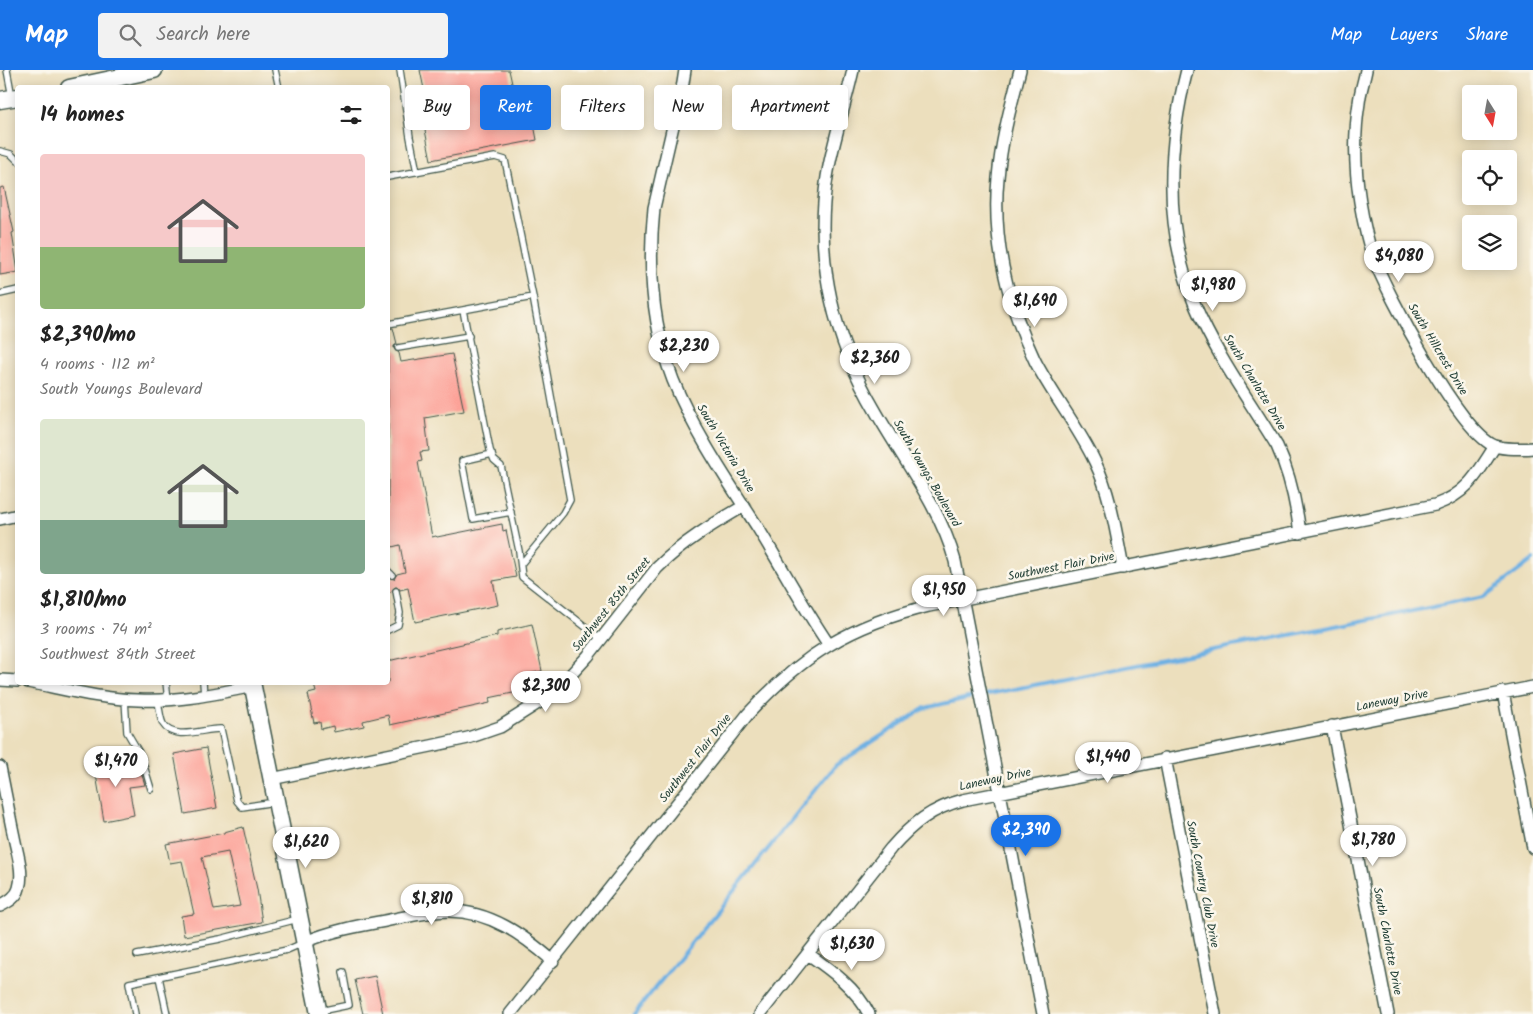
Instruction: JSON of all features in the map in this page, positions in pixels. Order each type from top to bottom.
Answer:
[{"type":"main road","points":[[88,85],[138,77],[154,70]]},
{"type":"main road","points":[[252,685],[319,1012]]},
{"type":"street","name":"South Victoria Drive","points":[[685,70],[654,208],[651,260],[654,304],[664,352],[676,387],[696,427],[829,645]]},
{"type":"street","name":"South Youngs Boulevard","points":[[853,70],[832,155],[825,198],[823,251],[831,303],[846,351],[862,387],[945,529],[955,561],[1043,1014]]},
{"type":"street","points":[[1020,70],[1001,153],[998,178],[998,223],[1003,268],[1014,309],[1036,362],[1082,436],[1101,476],[1111,508],[1122,568]]},
{"type":"street","name":"South Charlotte Drive","points":[[1187,70],[1173,139],[1171,196],[1178,248],[1189,287],[1200,316],[1223,359],[1283,458],[1298,512],[1300,532]]},
{"type":"street","name":"South Hillcrest Drive","points":[[1366,70],[1358,112],[1357,160],[1360,202],[1373,256],[1397,308],[1453,402],[1474,430],[1495,446]]},
{"type":"street","name":"Southwest Flair Drive","points":[[510,1014],[748,714],[784,677],[805,660],[855,630],[885,618],[929,606],[1419,509],[1448,500],[1468,486],[1495,446]]},
{"type":"street","points":[[1495,446],[1533,448]]},
{"type":"street","name":"Southwest 85th Street","points":[[271,778],[458,740],[500,727],[538,703],[557,688],[601,640],[668,557],[708,527],[744,506]]},
{"type":"street","points":[[0,519],[15,516]]},
{"type":"street","points":[[0,680],[15,681]]},
{"type":"street","points":[[45,685],[125,699],[163,700],[204,695],[248,685]]},
{"type":"street","name":"Laneway Drive","points":[[760,1014],[891,848],[912,826],[931,811],[950,803],[1000,792],[1533,686]]},
{"type":"street","points":[[1503,692],[1533,848]]},
{"type":"street","name":"South Charlotte Drive","points":[[1332,726],[1388,1014]]},
{"type":"street","name":"South Country Club Drive","points":[[1165,758],[1215,1014]]},
{"type":"street","points":[[0,767],[20,872],[18,892],[7,903],[0,906]]},
{"type":"street","points":[[304,942],[326,933],[404,917],[434,912],[462,912],[484,916],[507,926],[538,948],[552,961]]},
{"type":"street","points":[[808,954],[843,981],[862,1001],[870,1014]]},
{"type":"lane","points":[[7,70],[10,98]]},
{"type":"lane","points":[[275,70],[278,85]]},
{"type":"lane","points":[[400,70],[417,172]]},
{"type":"lane","points":[[0,150],[11,154],[15,159]]},
{"type":"lane","points":[[390,177],[495,157],[505,160],[533,297],[570,500],[563,513],[521,564]]},
{"type":"lane","points":[[0,294],[15,291]]},
{"type":"lane","points":[[390,324],[533,297]]},
{"type":"lane","points":[[464,310],[492,454],[494,460],[501,466],[522,577],[601,640]]},
{"type":"lane","points":[[398,348],[469,336]]},
{"type":"lane","points":[[492,454],[462,461],[473,519],[511,512]]},
{"type":"lane","points":[[390,629],[398,624],[400,613],[396,591]]},
{"type":"lane","points":[[166,685],[163,700],[163,724],[170,731],[181,734],[221,729],[237,801],[242,806],[276,802]]},
{"type":"lane","points":[[203,685],[204,695]]},
{"type":"lane","points":[[125,699],[127,732],[141,756],[151,788]]},
{"type":"lane","points":[[138,955],[220,939],[300,918]]},
{"type":"lane","points":[[135,1014],[129,983],[287,950],[304,942]]},
{"type":"lane","points":[[319,1012],[349,1006],[344,972]]},
{"type":"lane","points":[[159,977],[167,1014]]},
{"type":"building","points":[[420,70],[509,70],[512,85],[480,85],[480,130],[535,130],[537,140],[431,160],[425,130],[470,130],[470,85],[423,85]]},
{"type":"building","points":[[4,187],[14,232],[12,233],[15,252],[15,272],[0,275],[0,188]]},
{"type":"building","points":[[393,328],[397,344],[394,346],[394,349],[399,353],[401,362],[452,354],[464,411],[425,418],[429,451],[420,452],[422,461],[418,462],[432,537],[502,524],[503,531],[506,530],[516,577],[493,581],[498,605],[415,622],[408,588],[400,590],[398,587],[395,587],[390,592],[390,578],[394,579],[397,574],[405,572],[400,545],[390,548],[390,329]]},
{"type":"building","points":[[532,624],[542,671],[524,675],[527,690],[489,698],[490,703],[390,725],[388,715],[363,721],[364,726],[334,732],[333,726],[321,729],[320,722],[314,723],[308,694],[316,692],[314,685],[390,685],[390,661],[497,636],[497,632]]},
{"type":"building","points":[[206,748],[217,808],[185,814],[174,754]]},
{"type":"building","points":[[123,758],[126,772],[140,769],[145,785],[129,787],[134,815],[104,821],[94,763]]},
{"type":"building","points":[[243,827],[257,889],[262,922],[184,936],[181,916],[194,914],[182,861],[170,863],[166,844]],"holes":[[[228,852],[240,906],[214,910],[202,857]]]},
{"type":"building","points":[[375,976],[383,1014],[363,1014],[355,980]]},
{"type":"waterway","points":[[634,1014],[836,765],[925,708],[1484,597],[1533,560]]}]
